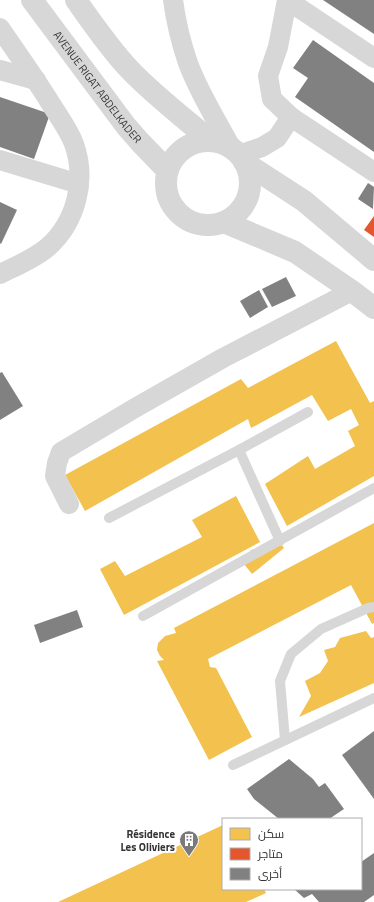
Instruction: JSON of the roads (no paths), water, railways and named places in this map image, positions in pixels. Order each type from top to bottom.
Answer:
[{"type":"street","name":"AVENUE RIGAT ABDELKADER","points":[[32,0],[126,126],[167,170]]},
{"type":"street","points":[[76,0],[114,53],[130,70],[146,86],[211,141]]},
{"type":"street","points":[[173,0],[188,64],[197,83],[239,155],[249,176],[249,192],[246,201],[233,217],[224,222],[213,225],[189,221],[179,214],[172,205],[167,194],[165,182],[167,170],[172,160],[180,151],[189,145],[211,141],[222,144],[239,155],[304,201],[374,260]]},
{"type":"street","points":[[374,58],[287,0],[278,47],[268,76],[272,99],[291,117],[374,172]]},
{"type":"street","points":[[0,28],[65,125],[74,144],[79,164],[77,199],[66,226],[47,248],[0,274]]},
{"type":"street","points":[[0,70],[36,80]]},
{"type":"street","points":[[239,155],[262,147],[277,138],[291,117]]},
{"type":"street","points":[[0,160],[79,184]]},
{"type":"street","points":[[224,222],[295,252],[374,308]]},
{"type":"street","points":[[69,504],[54,476],[61,452],[223,358],[352,291]]},
{"type":"lane","points":[[109,518],[308,412]]},
{"type":"lane","points":[[239,450],[280,540]]},
{"type":"lane","points":[[143,616],[374,488]]},
{"type":"lane","points":[[285,740],[280,681],[291,654],[321,629],[368,608],[374,607]]},
{"type":"lane","points":[[233,765],[374,698]]},
{"type":"place","name":"Résidence Les Oliviers","points":[[189,857]]}]
